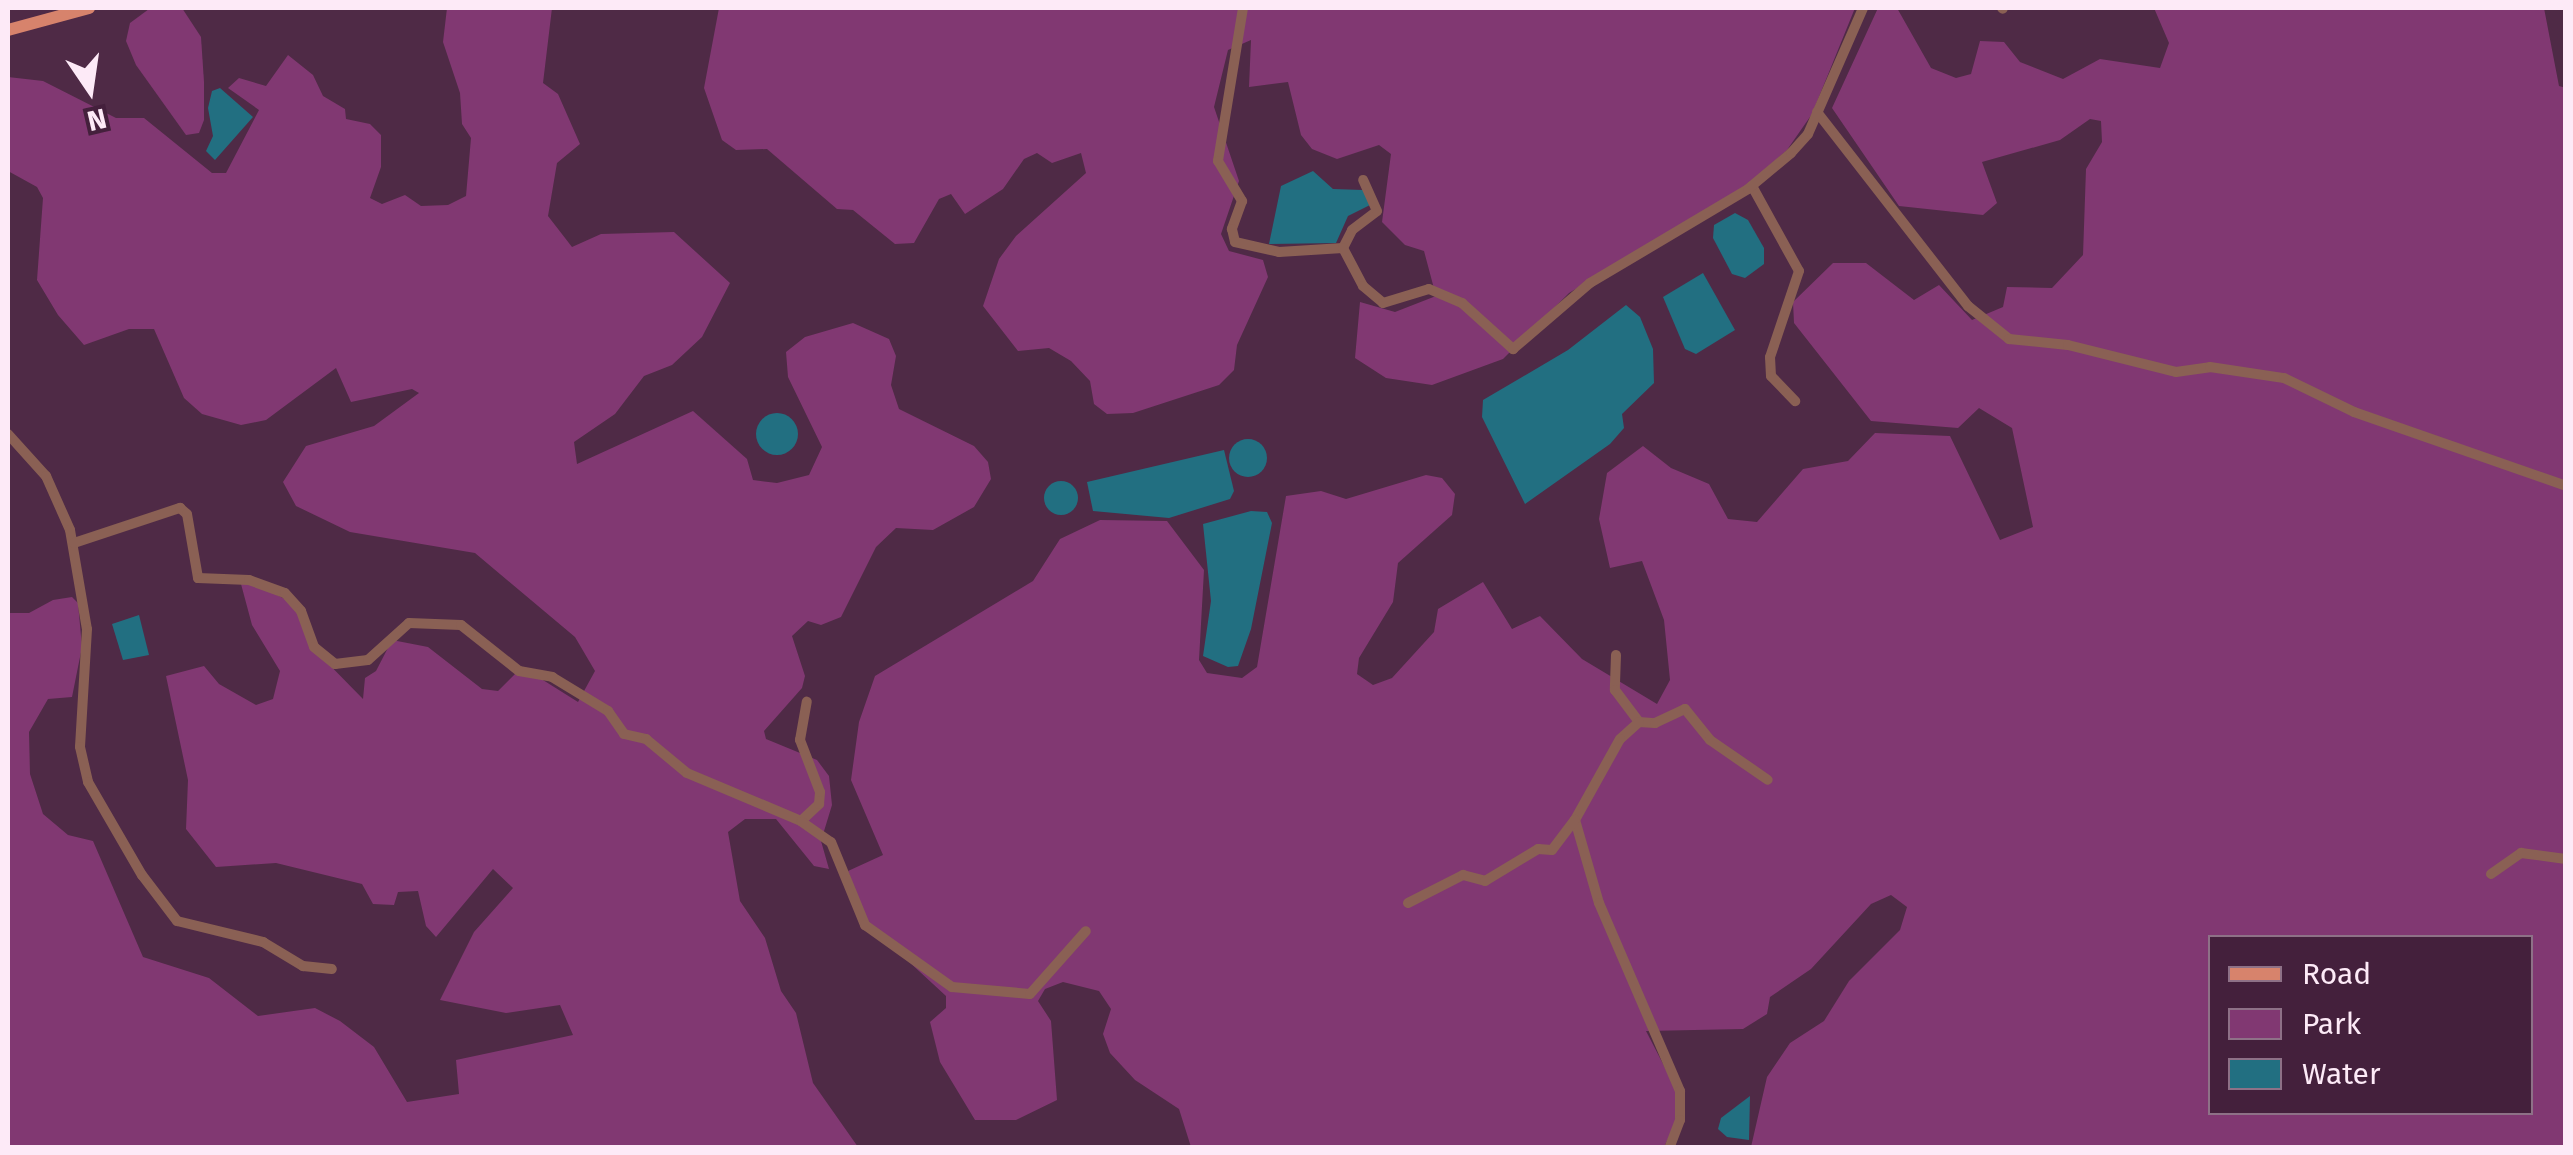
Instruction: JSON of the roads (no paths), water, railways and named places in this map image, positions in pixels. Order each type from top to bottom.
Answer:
[{"type":"main road","points":[[8,30],[89,8]]},
{"type":"street","points":[[1243,8],[1218,161],[1242,201],[1232,228],[1235,242],[1278,252],[1343,248]]},
{"type":"street","points":[[1343,248],[1363,286],[1384,303],[1429,288],[1462,303],[1512,349],[1606,272],[1752,186],[1800,143],[1863,8]]},
{"type":"street","points":[[1817,112],[1968,306],[2009,339],[2068,345],[2176,372],[2210,367],[2284,378],[2354,412],[2566,486]]},
{"type":"street","points":[[1343,248],[1352,230],[1377,211],[1363,180]]},
{"type":"street","points":[[1752,186],[1799,271],[1770,356],[1771,376],[1794,401]]},
{"type":"street","points":[[8,434],[46,476],[74,543],[87,629],[80,747],[88,782],[142,876],[177,921],[263,942],[303,966],[332,970]]},
{"type":"street","points":[[74,543],[180,508],[187,514],[198,578],[249,580],[285,593],[301,611],[314,648],[335,664],[359,665],[409,623],[460,625],[518,671],[552,677],[608,711],[624,734],[646,739],[687,773],[823,830],[865,926],[952,986],[1030,994],[1086,931]]},
{"type":"street","points":[[1616,655],[1615,690],[1639,722]]},
{"type":"street","points":[[801,821],[819,804],[820,792],[800,740],[807,702]]},
{"type":"street","points":[[1408,903],[1463,876],[1485,881],[1538,849],[1552,850],[1575,820],[1620,739],[1639,722],[1656,723],[1685,709],[1702,734],[1768,780]]},
{"type":"street","points":[[1575,820],[1599,903],[1680,1092],[1680,1120],[1669,1148]]},
{"type":"street","points":[[2491,874],[2521,853],[2566,859]]},
{"type":"water","points":[[220,88],[253,117],[215,160],[206,151],[213,136],[208,108],[212,91]]},
{"type":"water","points":[[1313,171],[1333,189],[1363,190],[1370,205],[1348,216],[1336,243],[1269,244],[1281,186]]},
{"type":"water","points":[[1735,213],[1748,220],[1764,248],[1764,264],[1745,278],[1732,274],[1713,238],[1714,225]]},
{"type":"water","points":[[1703,273],[1735,330],[1696,354],[1685,349],[1663,297]]},
{"type":"water","points":[[1626,305],[1640,317],[1653,349],[1654,383],[1622,414],[1624,428],[1610,444],[1525,504],[1482,417],[1483,400],[1568,350]]},
{"type":"water","points":[[777,413],[792,419],[798,434],[792,449],[777,455],[762,449],[756,434],[762,419]]},
{"type":"water","points":[[1248,439],[1262,444],[1267,458],[1262,472],[1248,477],[1234,472],[1229,458],[1234,444]]},
{"type":"water","points":[[1224,450],[1234,491],[1230,499],[1169,518],[1093,511],[1087,482]]},
{"type":"water","points":[[1061,481],[1073,486],[1078,498],[1073,510],[1061,515],[1049,510],[1044,498],[1049,486]]},
{"type":"water","points":[[1251,511],[1267,512],[1272,523],[1251,629],[1238,666],[1228,667],[1203,656],[1211,601],[1203,524]]},
{"type":"water","points":[[139,615],[149,655],[123,660],[112,624]]},
{"type":"water","points":[[1750,1096],[1749,1140],[1727,1137],[1718,1129],[1721,1118]]}]
